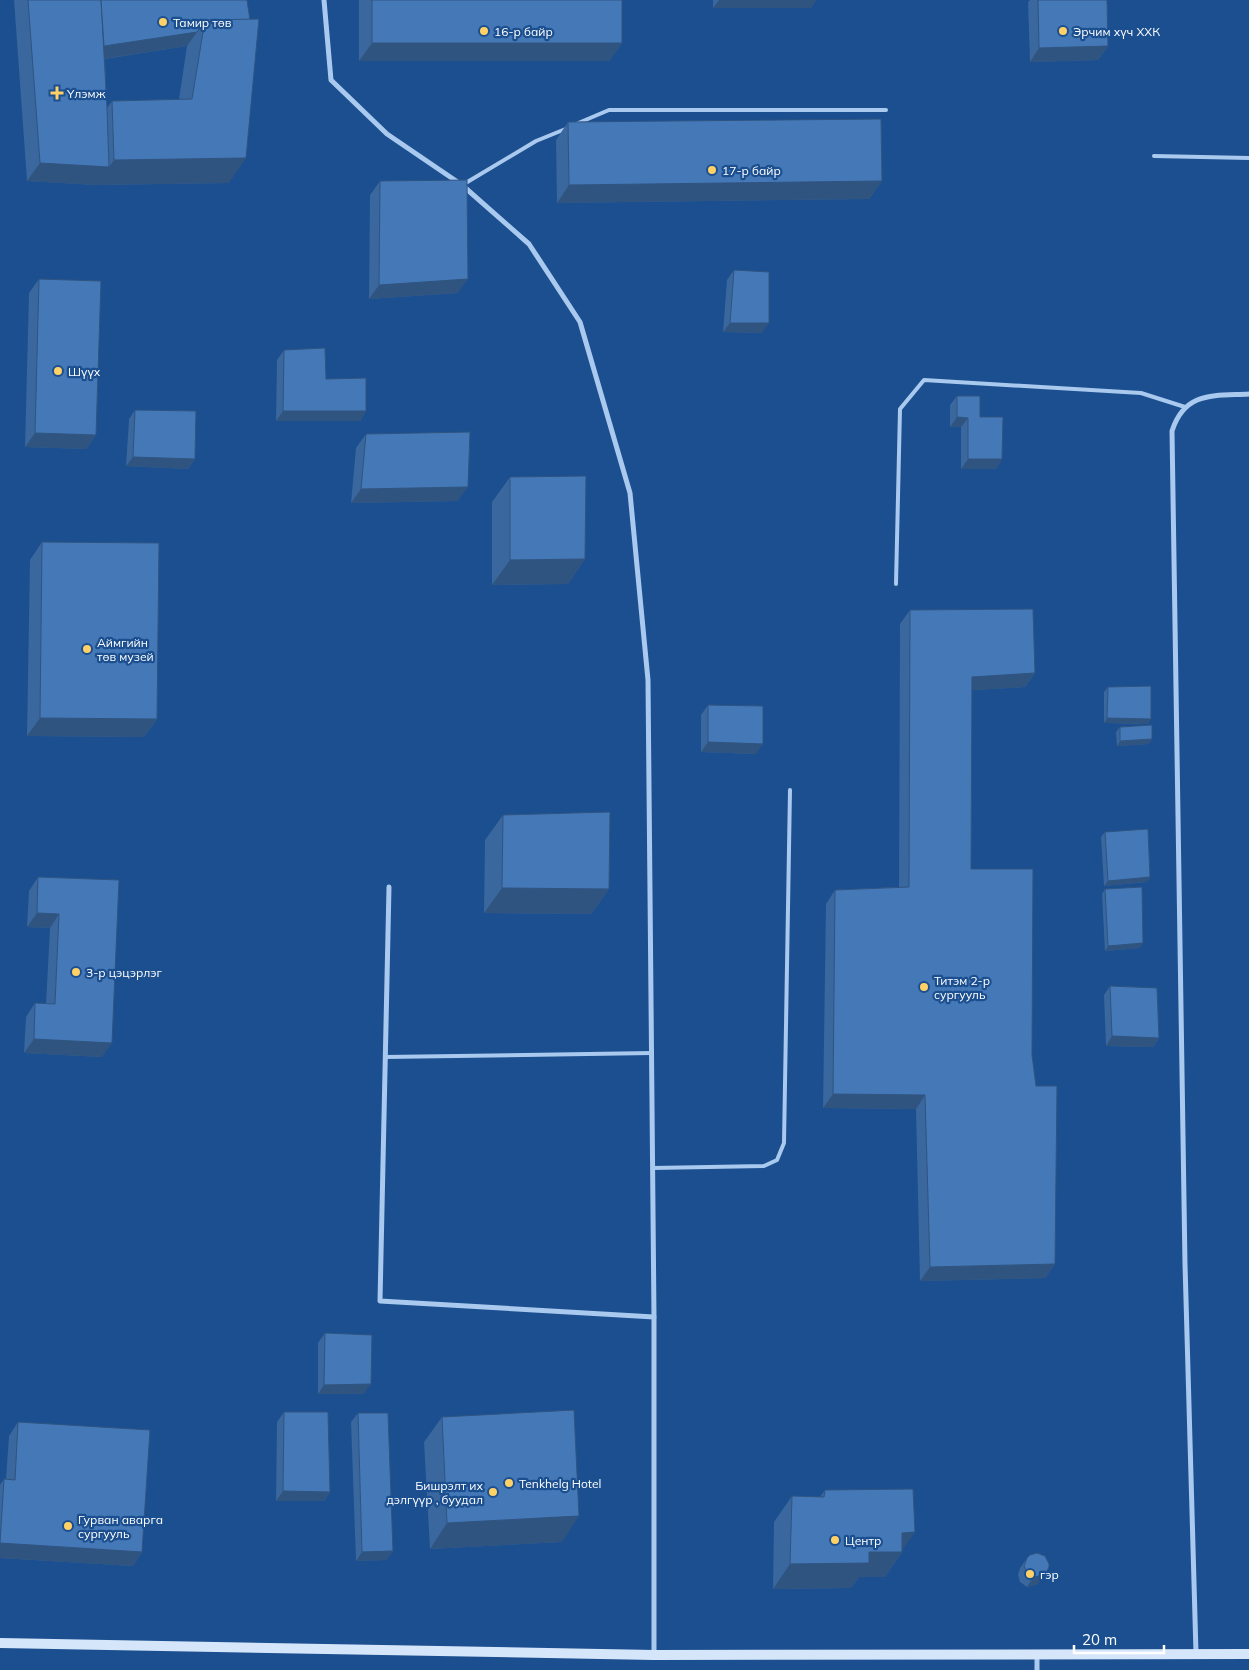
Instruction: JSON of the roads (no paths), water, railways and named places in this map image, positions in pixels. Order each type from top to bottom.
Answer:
[{"type":"main road","points":[[0,1643],[654,1654],[1249,1654]]},
{"type":"street","points":[[324,0],[331,80],[388,134],[462,185],[529,244],[580,322],[630,493],[648,680],[654,1317],[654,1654]]},
{"type":"street","points":[[1196,1653],[1185,1264],[1172,431],[1176,418],[1185,407],[1196,400],[1209,396],[1249,394]]},
{"type":"street","points":[[390,887],[380,1301],[654,1317]]},
{"type":"street","points":[[1037,1654],[1037,1670]]},
{"type":"lane","points":[[462,185],[536,141],[610,110],[886,110]]},
{"type":"lane","points":[[1154,156],[1249,158]]},
{"type":"lane","points":[[896,584],[900,409],[924,380],[1141,393],[1185,407]]},
{"type":"lane","points":[[653,1168],[764,1166],[777,1160],[784,1144],[790,790]]},
{"type":"lane","points":[[386,1056],[652,1053]]},
{"type":"place","name":"Тамир төв","points":[[163,22]]},
{"type":"place","name":"16-р байр","points":[[484,31]]},
{"type":"place","name":"Эрчим хүч ХХК","points":[[1063,31]]},
{"type":"place","name":"Үлэмж","points":[[57,93]]},
{"type":"place","name":"17-р байр","points":[[712,170]]},
{"type":"place","name":"Шүүх","points":[[58,371]]},
{"type":"place","name":"Аймгийн төв музей","points":[[87,649]]},
{"type":"place","name":"3-р цэцэрлэг","points":[[76,972]]},
{"type":"place","name":"Титэм 2-р сургууль","points":[[924,987]]},
{"type":"place","name":"Tenkhelg Hotel","points":[[509,1483]]},
{"type":"place","name":"Бишрэлт их дэлгүүр , буудал","points":[[493,1492]]},
{"type":"place","name":"Гурван аварга сургууль","points":[[68,1526]]},
{"type":"place","name":"Центр","points":[[835,1540]]},
{"type":"place","name":"гэр","points":[[1030,1574]]}]
